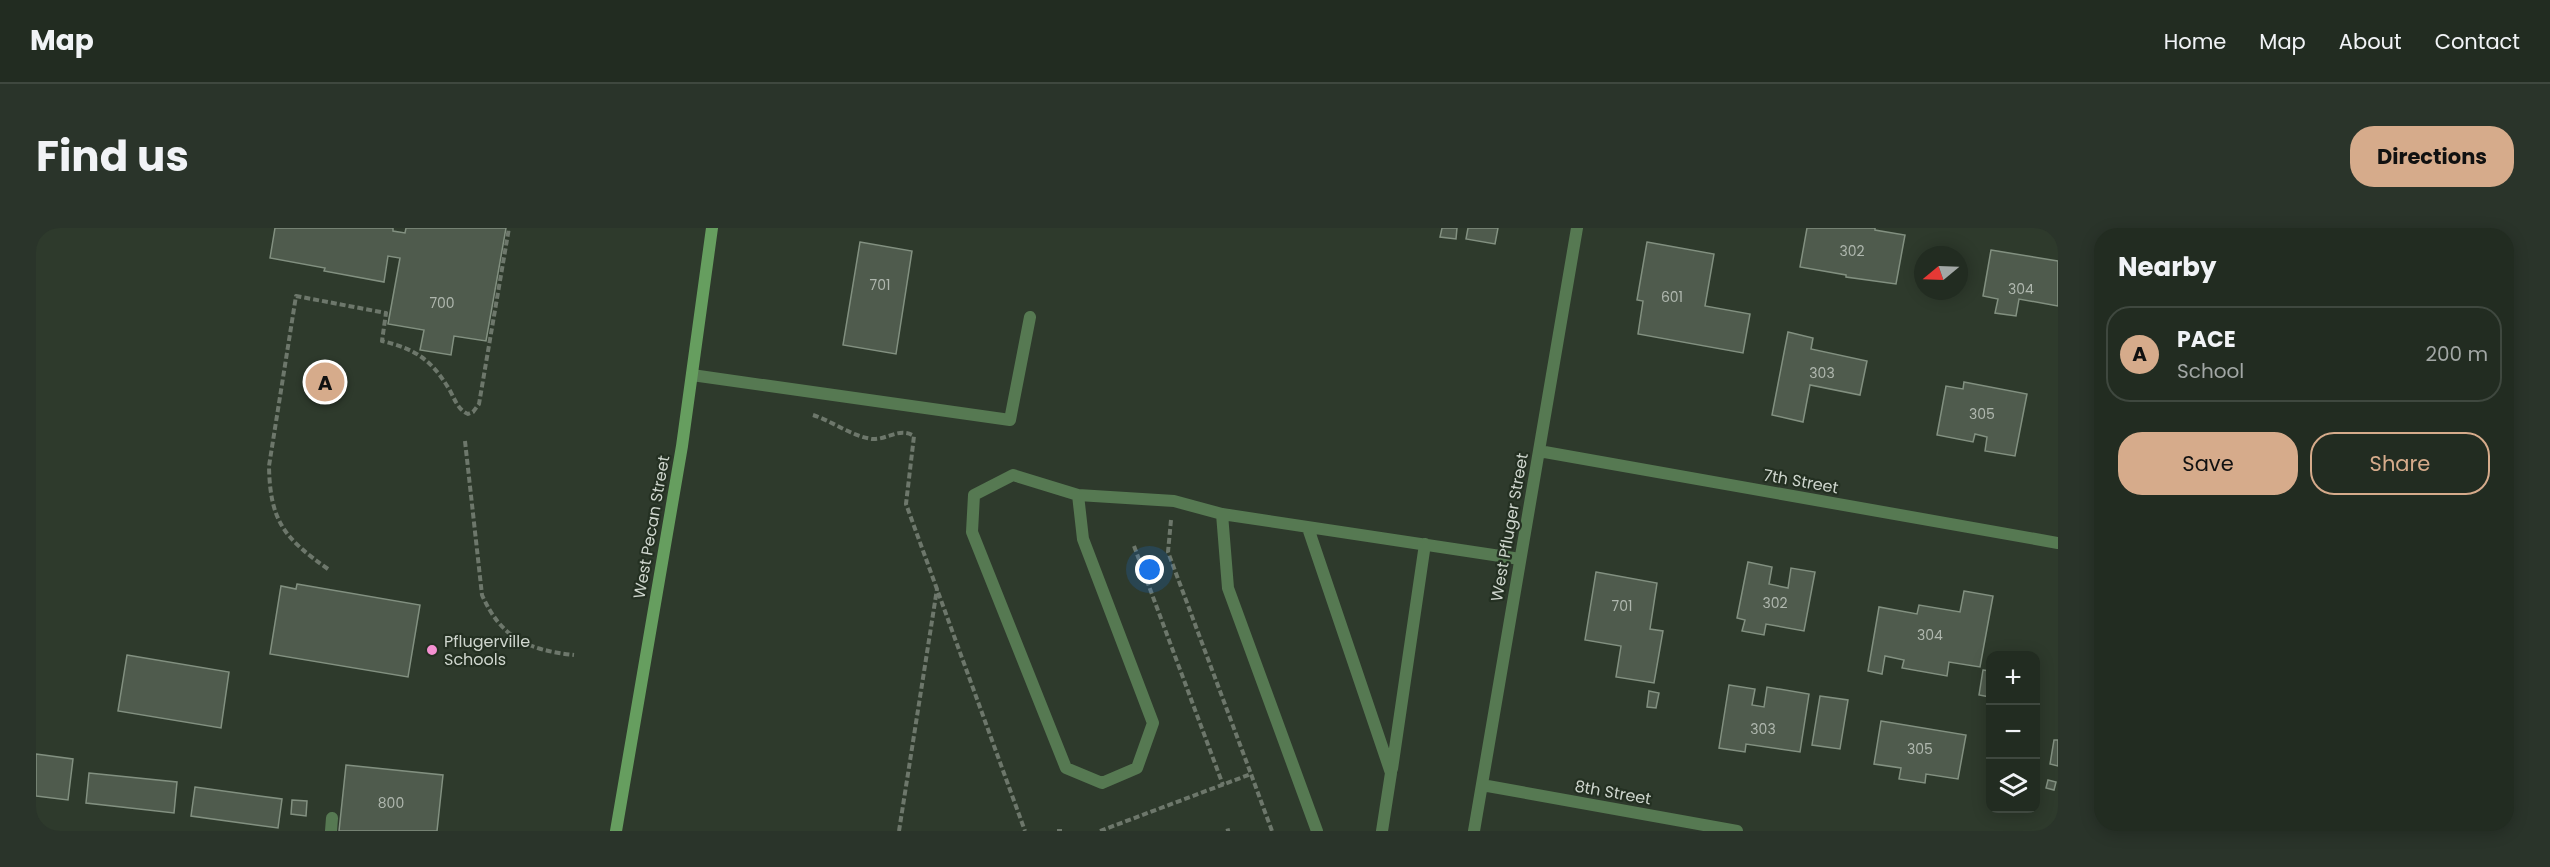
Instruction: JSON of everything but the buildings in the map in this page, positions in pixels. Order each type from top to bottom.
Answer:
[{"type":"main road","name":"West Pecan Street","points":[[616,831],[692,375],[712,228]]},
{"type":"street","name":"West Pfluger Street","points":[[1474,831],[1577,228]]},
{"type":"street","points":[[692,375],[1010,420],[1030,317]]},
{"type":"street","name":"7th Street","points":[[1539,451],[2058,543]]},
{"type":"street","points":[[1078,495],[1083,539],[1153,723],[1137,768],[1102,783],[1066,768],[972,532],[974,495],[1013,475],[1078,495],[1174,501],[1222,514],[1520,559]]},
{"type":"street","points":[[1222,514],[1228,588],[1317,831]]},
{"type":"street","points":[[1308,528],[1391,773]]},
{"type":"street","points":[[1382,831],[1425,544]]},
{"type":"street","name":"8th Street","points":[[1482,785],[1737,831]]},
{"type":"street","points":[[331,831],[332,818]]},
{"type":"path","points":[[328,568],[291,540],[277,516],[269,495],[268,466],[296,296],[386,313],[382,341],[408,347],[433,366],[460,410],[468,414],[473,412],[479,404],[509,228]]},
{"type":"path","points":[[806,414],[837,424],[860,436],[874,439],[908,432],[914,436],[906,504],[1025,831]]},
{"type":"path","points":[[465,441],[482,595],[489,610],[499,626],[528,645],[547,652],[574,655]]},
{"type":"path","points":[[1174,501],[1168,552],[1272,831]]},
{"type":"path","points":[[1134,546],[1223,785]]},
{"type":"path","points":[[899,831],[937,588]]},
{"type":"path","points":[[1102,831],[1251,774]]},
{"type":"path","points":[[1057,831],[1062,831]]},
{"type":"place","name":"PACE","points":[[325,382]]},
{"type":"place","name":"Pflugerville Schools","points":[[432,650]]}]
